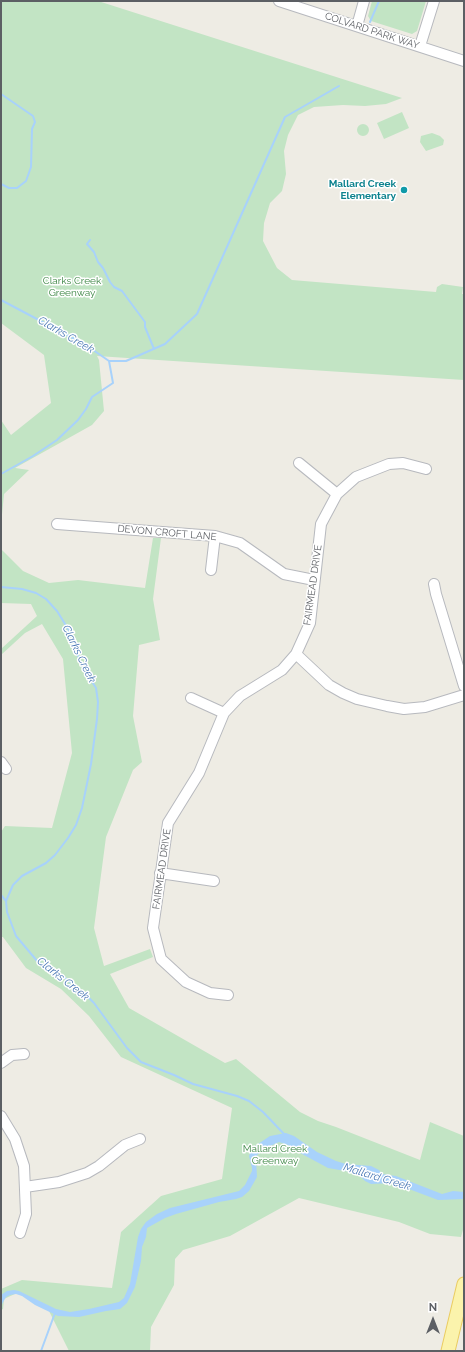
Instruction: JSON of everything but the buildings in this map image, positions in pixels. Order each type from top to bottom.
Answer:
[{"type":"main road","points":[[448,1351],[462,1316],[464,1284]]},
{"type":"street","name":"COLVARD PARK WAY","points":[[279,1],[464,61]]},
{"type":"street","points":[[357,26],[364,1]]},
{"type":"street","points":[[420,46],[434,1]]},
{"type":"street","points":[[299,463],[337,494]]},
{"type":"street","name":"FAIRMEAD DRIVE","points":[[228,995],[210,993],[186,982],[161,959],[153,928],[168,823],[199,773],[224,713],[240,696],[282,670],[296,654],[310,623],[321,524],[337,494],[356,477],[389,464],[403,463],[426,469]]},
{"type":"street","name":"DEVON CROFT LANE","points":[[57,524],[215,536],[240,543],[284,574],[314,580]]},
{"type":"street","points":[[211,570],[215,536]]},
{"type":"street","points":[[434,584],[464,686]]},
{"type":"street","points":[[296,654],[329,685],[357,699],[404,709],[426,708],[464,695]]},
{"type":"street","points":[[191,698],[224,713]]},
{"type":"street","points":[[160,874],[214,881]]},
{"type":"street","points":[[1,1063],[12,1055],[24,1054]]},
{"type":"street","points":[[1,1116],[13,1134],[24,1166],[26,1214],[20,1233]]},
{"type":"street","points":[[25,1187],[59,1182],[87,1173],[99,1166],[125,1145],[140,1139]]},
{"type":"green space","name":"Clarks Creek Greenway","points":[[1,1],[98,1],[402,98],[386,104],[314,107],[298,115],[288,135],[284,151],[286,174],[282,191],[270,203],[264,223],[263,241],[277,268],[292,280],[436,292],[437,287],[442,284],[463,287],[464,380],[97,356],[99,360],[104,411],[92,425],[15,468],[29,470],[4,494],[1,525],[1,420],[11,435],[51,403],[44,355],[1,323]]},
{"type":"green space","points":[[372,1],[426,1],[417,31],[412,34],[371,21],[368,16]]},
{"type":"green space","points":[[402,112],[409,128],[384,139],[377,123]]},
{"type":"green space","points":[[365,124],[368,125],[368,135],[361,136],[358,135],[357,128],[358,125]]},
{"type":"green space","points":[[432,133],[440,136],[444,140],[443,145],[426,151],[420,142],[421,136]]},
{"type":"green space","name":"Mallard Creek Greenway","points":[[153,538],[161,538],[153,599],[160,640],[139,645],[133,716],[142,762],[133,770],[106,837],[94,928],[104,966],[150,949],[153,957],[110,974],[129,1008],[225,1063],[236,1059],[300,1112],[318,1121],[420,1160],[430,1122],[464,1136],[464,1226],[461,1237],[430,1234],[399,1222],[299,1198],[230,1236],[183,1250],[175,1259],[174,1285],[151,1327],[150,1351],[69,1351],[48,1309],[17,1293],[4,1299],[3,1309],[1,1310],[1,1289],[22,1280],[112,1288],[121,1232],[161,1196],[222,1179],[232,1108],[121,1057],[89,1016],[61,989],[26,968],[3,937],[1,937],[1,832],[5,826],[52,828],[72,753],[63,659],[42,624],[25,633],[1,655],[1,649],[37,616],[31,604],[1,603],[1,549],[23,571],[49,583],[78,580],[145,588]]},
{"type":"water","name":"Mallard Creek","points":[[286,1133],[294,1136],[317,1152],[336,1161],[346,1164],[371,1166],[379,1170],[382,1174],[396,1176],[442,1194],[453,1191],[464,1192],[464,1199],[438,1200],[393,1183],[371,1184],[365,1181],[357,1173],[328,1168],[288,1145],[279,1142],[268,1147],[257,1155],[257,1177],[249,1191],[242,1197],[176,1214],[147,1228],[135,1287],[127,1303],[120,1309],[79,1317],[58,1316],[16,1294],[6,1297],[1,1306],[1,1295],[7,1291],[14,1290],[56,1309],[70,1312],[119,1302],[124,1298],[130,1284],[138,1237],[146,1222],[157,1214],[170,1208],[239,1191],[245,1185],[252,1171],[249,1156],[252,1148],[270,1136]]},
{"type":"waterway","points":[[370,22],[379,1]]},
{"type":"waterway","points":[[109,361],[126,361],[165,344],[197,314],[285,117],[339,86]]},
{"type":"waterway","name":"Clarks Creek","points":[[1,94],[33,116],[35,122],[32,129],[31,167],[26,181],[17,188],[9,188],[1,184]]},
{"type":"waterway","points":[[90,240],[87,244],[94,252],[110,282],[114,287],[122,291],[145,322],[145,327],[154,349]]},
{"type":"waterway","name":"Clarks Creek","points":[[1,300],[86,345],[109,361],[113,383],[92,397],[78,420],[57,440],[33,456],[1,474]]},
{"type":"waterway","name":"Clarks Creek","points":[[1,587],[22,589],[36,593],[46,599],[57,611],[70,632],[81,664],[96,688],[98,702],[91,764],[82,808],[76,825],[55,855],[46,863],[22,876],[13,885],[6,901],[7,912],[16,936],[38,962],[65,978],[94,1003],[127,1048],[141,1062],[193,1084],[237,1096],[249,1101],[263,1112],[285,1135]]},
{"type":"waterway","name":"Clarks Creek","points":[[1,895],[6,901]]},
{"type":"waterway","points":[[41,1351],[55,1313]]},
{"type":"place","name":"Mallard Creek Elementary","points":[[404,190]]}]
